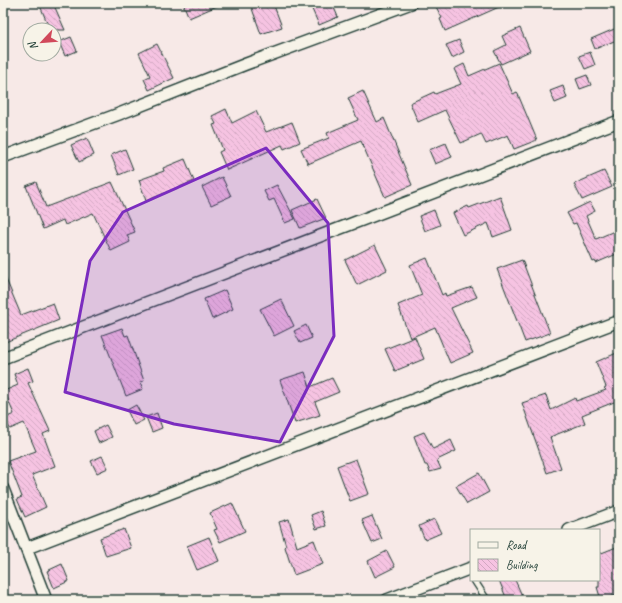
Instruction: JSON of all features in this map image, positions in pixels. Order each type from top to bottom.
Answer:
[{"type":"street","points":[[3,158],[246,64],[410,3]]},
{"type":"street","points":[[3,358],[619,120]]},
{"type":"street","points":[[27,548],[619,321]]},
{"type":"street","points":[[3,489],[46,600]]},
{"type":"street","points":[[572,529],[619,511]]},
{"type":"street","points":[[388,600],[470,570]]},
{"type":"lane","points":[[475,581],[487,600]]},
{"type":"highlighted area","points":[[266,148],[328,223],[334,336],[280,442],[174,424],[65,392],[90,261],[123,212]]},
{"type":"building","points":[[39,3],[53,3],[61,22],[47,22]]},
{"type":"building","points":[[183,3],[224,3],[189,18]]},
{"type":"building","points":[[250,3],[273,3],[282,27],[261,34]]},
{"type":"building","points":[[321,3],[332,3],[338,17],[319,25],[311,7]]},
{"type":"building","points":[[434,3],[508,3],[445,31],[440,19],[442,18]]},
{"type":"building","points":[[62,23],[65,30],[62,30]]},
{"type":"building","points":[[619,27],[619,39],[595,49],[591,39]]},
{"type":"building","points":[[520,28],[530,51],[501,64],[494,51],[506,45],[502,36]]},
{"type":"building","points":[[71,37],[77,51],[65,56],[62,49],[62,41]]},
{"type":"building","points":[[459,40],[464,52],[452,58],[446,45]]},
{"type":"building","points":[[157,44],[174,78],[149,90],[144,79],[150,76],[139,53]]},
{"type":"building","points":[[590,52],[595,65],[585,69],[579,56]]},
{"type":"building","points":[[499,63],[513,94],[517,92],[537,140],[514,149],[508,135],[486,144],[481,134],[461,143],[445,110],[418,122],[410,103],[434,92],[435,94],[461,84],[454,69],[464,64],[469,76]]},
{"type":"building","points":[[587,75],[591,85],[580,89],[576,79]]},
{"type":"building","points":[[563,86],[567,98],[555,103],[550,91]]},
{"type":"building","points":[[363,91],[377,122],[384,118],[412,185],[385,197],[361,141],[308,164],[301,149],[329,138],[327,133],[358,120],[348,98]]},
{"type":"building","points":[[226,109],[232,123],[256,111],[266,132],[292,122],[300,142],[284,149],[282,145],[227,170],[219,152],[223,150],[213,125],[216,124],[212,116]]},
{"type":"building","points":[[87,138],[94,155],[79,162],[71,145]]},
{"type":"building","points":[[446,143],[452,157],[435,164],[429,150]]},
{"type":"building","points":[[125,149],[133,169],[119,175],[111,155]]},
{"type":"building","points":[[185,159],[194,181],[146,201],[139,180],[164,171],[163,168]]},
{"type":"building","points":[[604,171],[612,187],[582,200],[574,184]]},
{"type":"building","points":[[222,177],[231,196],[211,205],[202,187]]},
{"type":"building","points":[[36,182],[46,207],[112,182],[135,232],[127,235],[130,242],[111,251],[93,213],[65,225],[63,220],[43,229],[26,186]]},
{"type":"building","points":[[277,185],[295,219],[285,223],[274,199],[269,201],[264,191]]},
{"type":"building","points":[[500,196],[512,230],[493,237],[488,223],[463,235],[453,213],[468,206],[469,208]]},
{"type":"building","points":[[317,199],[326,218],[300,228],[292,210]]},
{"type":"building","points":[[590,202],[595,211],[586,216],[596,239],[619,229],[619,253],[596,263],[595,261],[593,262],[576,223],[573,224],[567,213]]},
{"type":"building","points":[[434,210],[440,225],[425,231],[419,216]]},
{"type":"building","points":[[375,245],[387,270],[357,285],[345,260]]},
{"type":"building","points":[[427,258],[442,295],[445,293],[446,296],[472,287],[477,297],[451,308],[473,353],[450,363],[435,327],[410,338],[398,305],[422,295],[410,265]]},
{"type":"building","points":[[522,260],[550,333],[525,342],[497,269]]},
{"type":"building","points":[[3,272],[21,315],[53,303],[59,320],[3,343]]},
{"type":"building","points":[[225,290],[233,309],[212,319],[204,299]]},
{"type":"building","points":[[281,299],[294,326],[274,336],[260,309]]},
{"type":"building","points":[[306,325],[312,338],[300,343],[294,331]]},
{"type":"building","points":[[122,328],[125,336],[128,335],[144,381],[140,382],[143,389],[126,396],[102,335]]},
{"type":"building","points":[[415,337],[424,359],[395,371],[385,349]]},
{"type":"building","points":[[619,352],[619,400],[582,415],[585,423],[550,437],[561,468],[547,473],[522,403],[546,395],[551,410],[575,398],[576,401],[606,390],[604,388],[606,387],[596,362]]},
{"type":"building","points":[[28,368],[33,381],[28,383],[50,431],[43,434],[55,466],[32,475],[46,507],[25,517],[17,499],[22,497],[8,461],[36,451],[24,423],[10,429],[5,418],[14,414],[4,391],[18,385],[14,374]]},
{"type":"building","points":[[305,372],[310,387],[332,378],[339,392],[315,402],[320,415],[295,423],[280,380]]},
{"type":"building","points":[[136,405],[144,420],[134,425],[127,410]]},
{"type":"building","points":[[157,413],[162,428],[152,432],[146,417]]},
{"type":"building","points":[[106,425],[112,437],[99,443],[94,431]]},
{"type":"building","points":[[424,432],[433,449],[451,440],[456,451],[437,460],[441,469],[430,472],[427,465],[425,465],[414,436]]},
{"type":"building","points":[[102,456],[108,468],[97,473],[91,461]]},
{"type":"building","points":[[356,459],[369,494],[350,501],[337,466]]},
{"type":"building","points":[[479,473],[489,492],[467,504],[456,486]]},
{"type":"building","points":[[232,503],[245,531],[220,542],[214,530],[217,529],[210,513]]},
{"type":"building","points":[[321,511],[326,526],[316,529],[311,515]]},
{"type":"building","points":[[372,516],[382,539],[372,543],[362,520]]},
{"type":"building","points":[[289,519],[297,547],[314,540],[323,564],[294,575],[279,522]]},
{"type":"building","points":[[434,519],[441,533],[425,540],[419,526]]},
{"type":"building","points":[[124,529],[131,548],[106,556],[100,538]]},
{"type":"building","points":[[209,537],[219,561],[197,570],[187,546]]},
{"type":"building","points":[[619,546],[619,594],[601,600],[597,587],[599,587],[600,581],[600,554]]},
{"type":"building","points":[[387,551],[395,567],[375,577],[368,561]]},
{"type":"building","points":[[62,564],[69,581],[54,588],[47,571]]},
{"type":"building","points":[[499,581],[515,581],[524,600],[507,600]]}]
